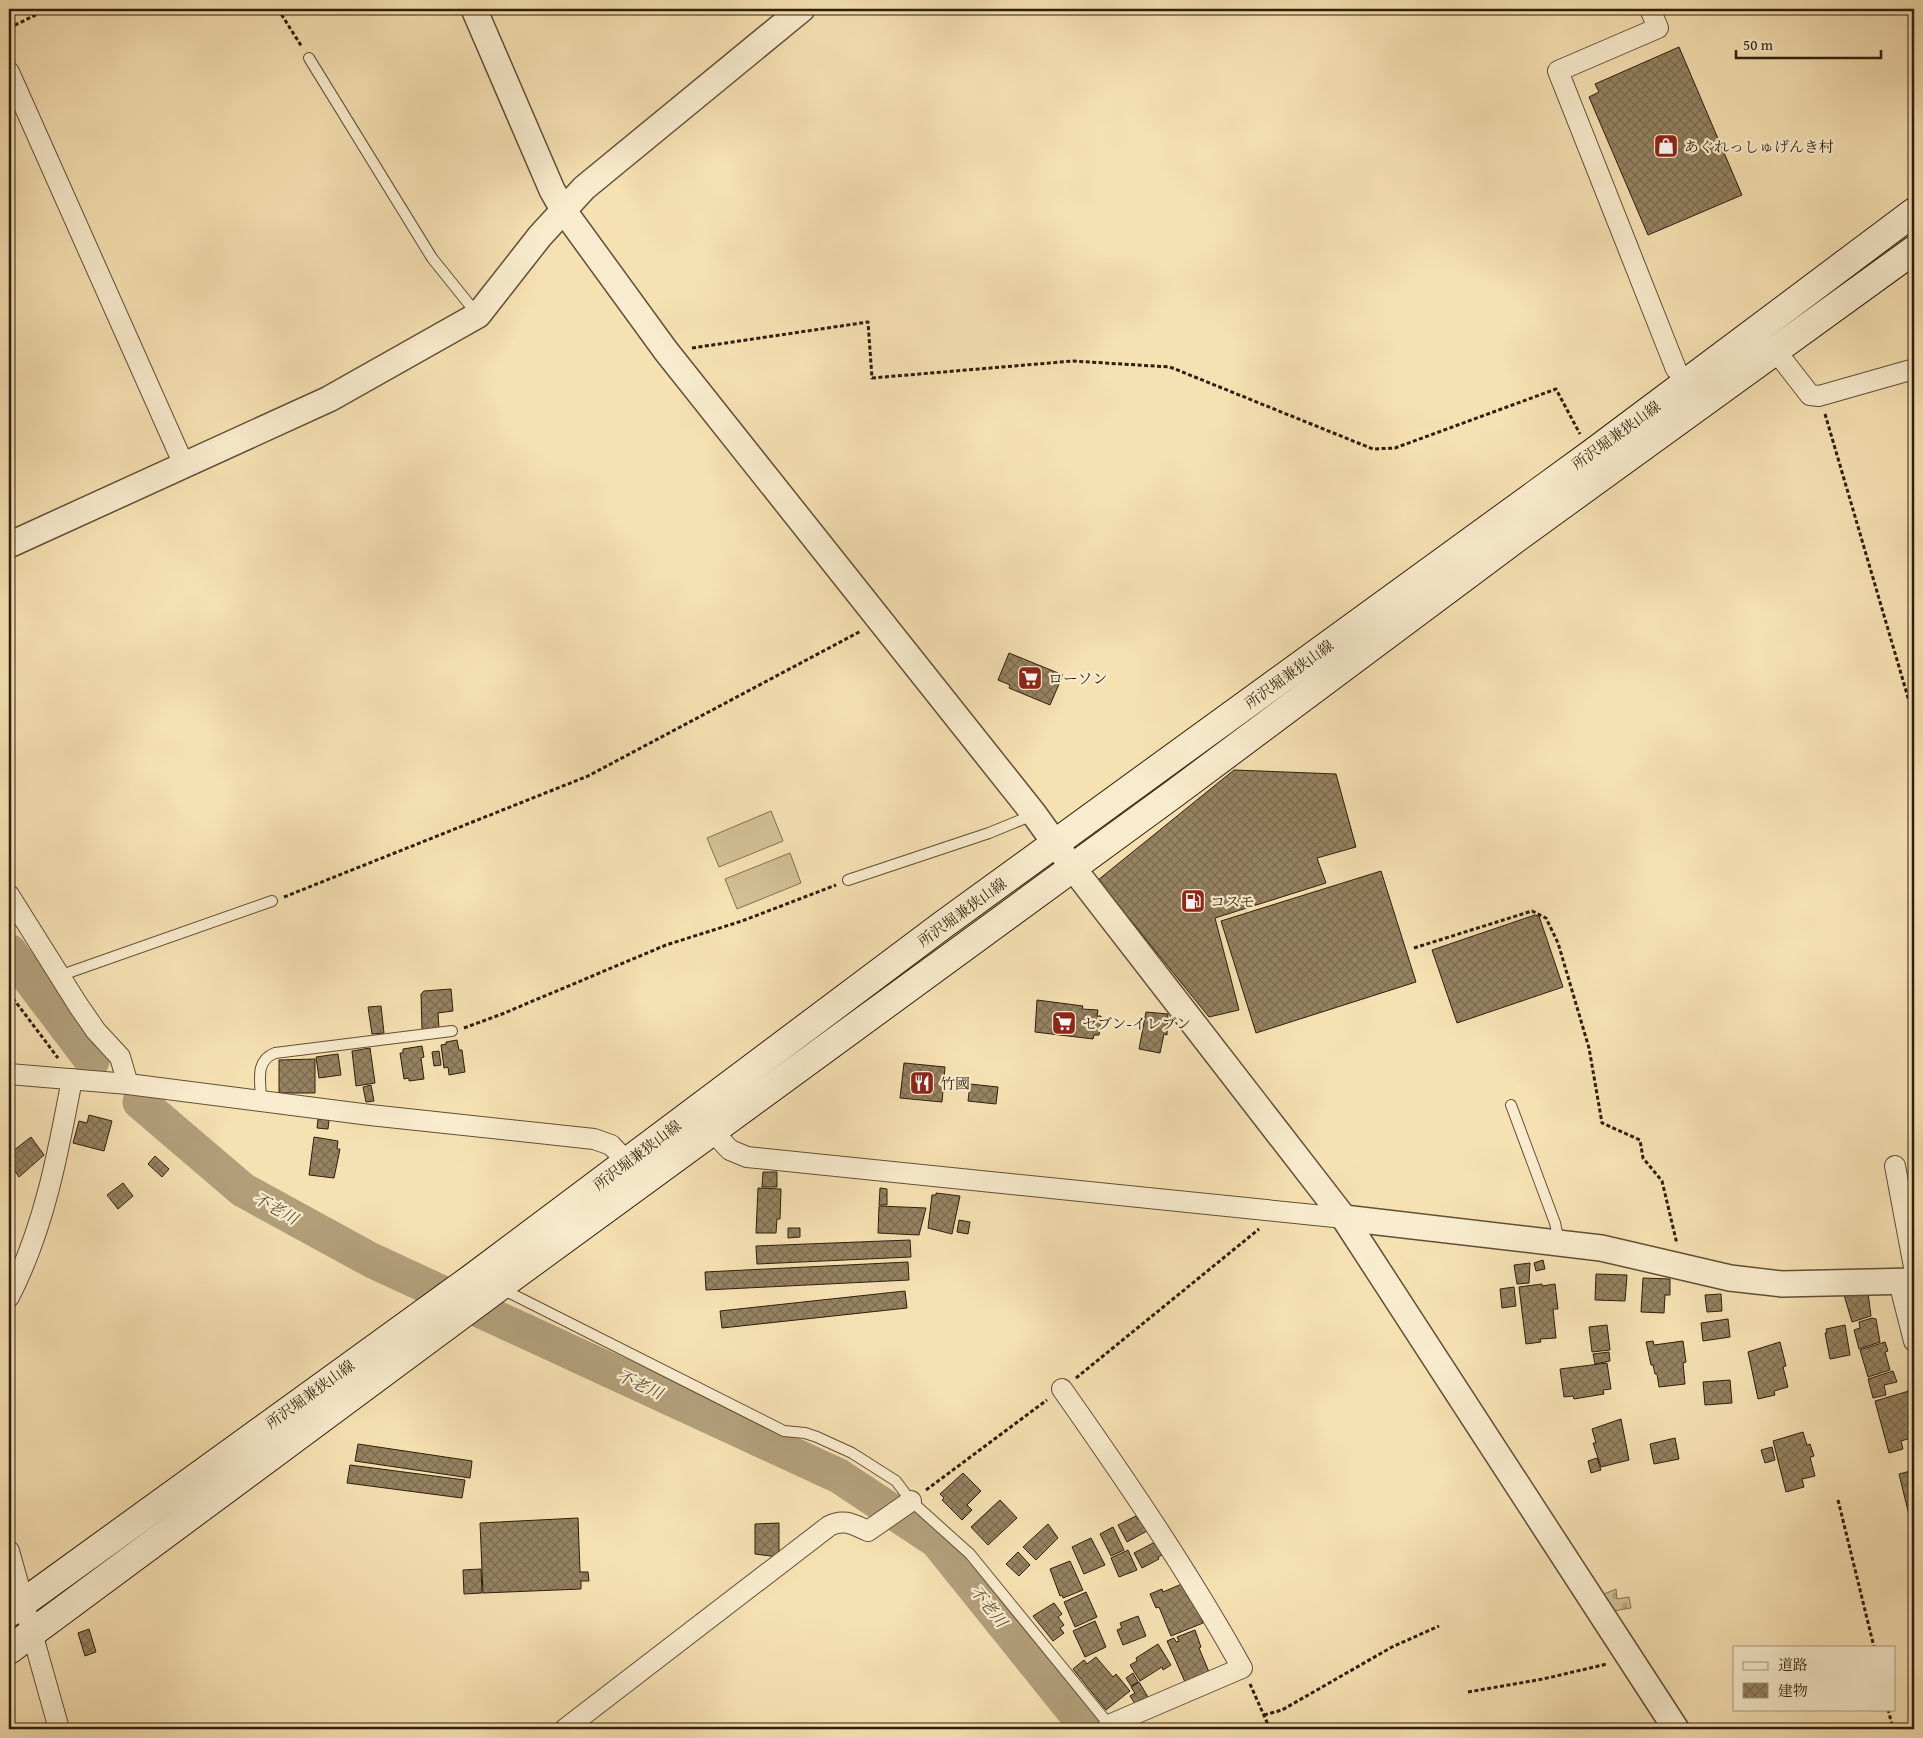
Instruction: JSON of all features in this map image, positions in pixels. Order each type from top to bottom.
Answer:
[{"type":"main road","name":"所沢堀兼狭山線","points":[[16,1608],[472,1278],[628,1163],[883,970],[1591,454],[1914,212]]},
{"type":"main road","name":"所沢堀兼狭山線","points":[[9,1650],[497,1288],[1073,868],[1518,537],[1914,250]]},
{"type":"street","points":[[474,9],[552,190],[564,211],[666,351],[1034,814],[1073,868],[1344,1218],[1676,1729]]},
{"type":"street","points":[[9,545],[329,398],[478,315],[540,236],[584,188],[802,9]]},
{"type":"street","points":[[1650,9],[1658,28],[1558,71],[1676,369]]},
{"type":"street","points":[[9,72],[184,465]]},
{"type":"street","points":[[1775,350],[1810,395],[1819,396],[1914,369]]},
{"type":"street","points":[[9,894],[59,976],[96,1031],[120,1057],[128,1084]]},
{"type":"street","points":[[9,1074],[128,1084],[370,1115],[594,1139],[611,1145],[628,1163]]},
{"type":"street","points":[[9,1297],[27,1254],[54,1171],[72,1079]]},
{"type":"street","points":[[712,1131],[730,1150],[747,1157],[1559,1242],[1682,1265],[1730,1278],[1782,1284],[1909,1277]]},
{"type":"street","points":[[1895,1166],[1909,1277],[1914,1341]]},
{"type":"street","points":[[1062,1389],[1158,1526],[1211,1612],[1242,1668],[1111,1727]]},
{"type":"street","points":[[565,1729],[829,1526],[837,1521],[846,1521],[868,1531],[911,1501]]},
{"type":"street","points":[[9,1551],[16,1608],[31,1634],[58,1729]]},
{"type":"lane","points":[[309,58],[432,258],[478,315]]},
{"type":"lane","points":[[848,880],[989,833],[1034,814]]},
{"type":"lane","points":[[59,976],[272,902]]},
{"type":"lane","points":[[261,1101],[260,1064],[266,1056],[275,1053],[452,1031]]},
{"type":"lane","points":[[1511,1105],[1556,1223],[1559,1242]]},
{"type":"lane","points":[[497,1288],[784,1431],[805,1433],[852,1453],[896,1481],[911,1501],[970,1554],[1111,1727]]},
{"type":"path","points":[[9,28],[48,9]]},
{"type":"path","points":[[278,9],[309,58]]},
{"type":"path","points":[[666,351],[868,322],[872,378],[1073,361],[1170,367],[1373,448],[1383,449],[1395,448],[1556,389],[1591,454]]},
{"type":"path","points":[[1819,396],[1914,718]]},
{"type":"path","points":[[272,902],[458,830],[588,776],[880,622]]},
{"type":"path","points":[[452,1031],[502,1014],[666,945],[742,921],[848,880]]},
{"type":"path","points":[[1414,948],[1532,912],[1546,918],[1558,943],[1589,1048],[1602,1123],[1640,1140],[1643,1158],[1662,1181],[1682,1265]]},
{"type":"path","points":[[9,993],[63,1063],[72,1079]]},
{"type":"path","points":[[911,1501],[1062,1389],[1281,1212]]},
{"type":"path","points":[[1838,1500],[1874,1646]]},
{"type":"path","points":[[1264,1714],[1282,1710],[1392,1647],[1439,1626]]},
{"type":"path","points":[[1468,1692],[1543,1679],[1630,1658]]},
{"type":"path","points":[[1242,1668],[1270,1729]]},
{"type":"path","points":[[1888,1710],[1893,1729]]},
{"type":"green space","points":[[771,811],[783,841],[719,867],[707,838]]},
{"type":"green space","points":[[790,853],[801,883],[737,909],[725,879]]},
{"type":"green space","points":[[1616,1589],[1617,1599],[1629,1597],[1631,1608],[1613,1611],[1602,1595]]},
{"type":"building","name":"あぐれっしゅげんき村","points":[[1679,47],[1742,195],[1648,235],[1589,97],[1599,92],[1595,84]]},
{"type":"building","name":"ローソン","points":[[1009,653],[1063,675],[1050,705],[1009,688],[1010,685],[998,680]]},
{"type":"building","name":"コスモ","points":[[1234,770],[1336,774],[1356,847],[1317,858],[1326,883],[1215,918],[1239,1010],[1209,1017],[1098,880]]},
{"type":"building","points":[[1381,871],[1416,982],[1256,1033],[1221,921]]},
{"type":"building","points":[[1535,915],[1539,916],[1563,987],[1457,1023],[1432,950]]},
{"type":"building","points":[[451,989],[453,1011],[438,1013],[439,1028],[422,1030],[421,994],[424,991]]},
{"type":"building","points":[[1037,1000],[1083,1006],[1082,1009],[1098,1010],[1097,1016],[1101,1016],[1099,1035],[1094,1035],[1093,1039],[1035,1032]]},
{"type":"building","points":[[381,1006],[384,1033],[372,1034],[368,1007]]},
{"type":"building","points":[[1146,1012],[1168,1014],[1167,1035],[1164,1034],[1160,1053],[1139,1049]]},
{"type":"building","points":[[457,1040],[459,1050],[462,1050],[465,1072],[449,1075],[448,1067],[444,1068],[441,1045]]},
{"type":"building","points":[[422,1046],[424,1057],[421,1058],[424,1079],[409,1081],[409,1078],[404,1079],[400,1053],[403,1053],[403,1049]]},
{"type":"building","points":[[370,1048],[375,1083],[356,1086],[352,1051]]},
{"type":"building","points":[[439,1051],[441,1065],[434,1066],[432,1052]]},
{"type":"building","points":[[338,1054],[341,1075],[319,1078],[316,1057]]},
{"type":"building","points":[[315,1059],[315,1093],[279,1093],[279,1060]]},
{"type":"building","points":[[904,1063],[945,1067],[942,1102],[900,1098]]},
{"type":"building","points":[[970,1084],[998,1087],[996,1104],[968,1101]]},
{"type":"building","points":[[371,1085],[374,1101],[366,1102],[363,1087]]},
{"type":"building","points":[[89,1115],[112,1121],[104,1151],[73,1143],[79,1121],[87,1123]]},
{"type":"building","points":[[318,1119],[329,1120],[328,1129],[317,1128]]},
{"type":"building","points":[[31,1137],[44,1155],[19,1177],[11,1165],[14,1163],[9,1154]]},
{"type":"building","points":[[314,1137],[338,1141],[337,1149],[340,1149],[334,1178],[309,1175]]},
{"type":"building","points":[[155,1156],[169,1169],[162,1177],[148,1164]]},
{"type":"building","points":[[763,1172],[777,1172],[777,1187],[762,1187]]},
{"type":"building","points":[[123,1183],[133,1196],[118,1209],[107,1195]]},
{"type":"building","points":[[758,1188],[781,1189],[780,1219],[777,1219],[776,1233],[756,1233]]},
{"type":"building","points":[[880,1188],[887,1189],[887,1205],[879,1205]]},
{"type":"building","points":[[9,1191],[15,1199],[9,1204]]},
{"type":"building","points":[[936,1193],[960,1196],[952,1234],[928,1228],[932,1195],[936,1195]]},
{"type":"building","points":[[879,1206],[926,1208],[919,1235],[878,1233]]},
{"type":"building","points":[[959,1220],[970,1222],[968,1234],[957,1232]]},
{"type":"building","points":[[788,1228],[800,1228],[800,1237],[788,1238]]},
{"type":"building","points":[[910,1240],[911,1257],[757,1264],[756,1246]]},
{"type":"building","points":[[1543,1260],[1545,1269],[1536,1271],[1534,1263]]},
{"type":"building","points":[[908,1262],[909,1280],[706,1290],[705,1272]]},
{"type":"building","points":[[1530,1263],[1529,1283],[1517,1284],[1514,1265]]},
{"type":"building","points":[[1596,1274],[1627,1275],[1625,1301],[1595,1300]]},
{"type":"building","points":[[1643,1278],[1670,1279],[1670,1295],[1665,1295],[1664,1313],[1641,1312]]},
{"type":"building","points":[[1542,1284],[1542,1286],[1555,1284],[1558,1309],[1553,1309],[1556,1338],[1540,1339],[1541,1342],[1526,1344],[1519,1287]]},
{"type":"building","points":[[1514,1287],[1516,1306],[1502,1308],[1500,1289]]},
{"type":"building","points":[[905,1291],[907,1308],[722,1328],[720,1311]]},
{"type":"building","points":[[1868,1293],[1871,1316],[1852,1322],[1844,1295]]},
{"type":"building","points":[[1721,1294],[1722,1311],[1707,1312],[1705,1295]]},
{"type":"building","points":[[1872,1318],[1876,1319],[1880,1342],[1859,1349],[1854,1330],[1860,1328],[1859,1322]]},
{"type":"building","points":[[1728,1319],[1730,1337],[1703,1341],[1701,1323]]},
{"type":"building","points":[[1607,1325],[1610,1350],[1592,1352],[1589,1327]]},
{"type":"building","points":[[1845,1325],[1850,1355],[1830,1359],[1825,1333],[1827,1333],[1826,1329]]},
{"type":"building","points":[[1653,1341],[1654,1345],[1683,1341],[1686,1362],[1683,1363],[1685,1384],[1659,1387],[1657,1374],[1655,1374],[1653,1365],[1651,1365],[1646,1342]]},
{"type":"building","points":[[1780,1342],[1786,1366],[1783,1367],[1788,1387],[1774,1391],[1775,1395],[1758,1399],[1748,1352]]},
{"type":"building","points":[[1885,1342],[1888,1351],[1885,1352],[1890,1370],[1868,1377],[1860,1350]]},
{"type":"building","points":[[1609,1352],[1610,1361],[1595,1364],[1593,1354]]},
{"type":"building","points":[[1607,1363],[1611,1389],[1603,1390],[1604,1394],[1574,1399],[1573,1396],[1564,1397],[1560,1369]]},
{"type":"building","points":[[1893,1371],[1897,1382],[1884,1385],[1886,1395],[1873,1398],[1868,1379]]},
{"type":"building","points":[[1730,1380],[1732,1403],[1705,1405],[1703,1382]]},
{"type":"building","points":[[1909,1391],[1913,1405],[1910,1406],[1912,1414],[1909,1415],[1914,1437],[1901,1441],[1903,1449],[1889,1453],[1875,1401]]},
{"type":"building","points":[[1621,1419],[1629,1460],[1601,1467],[1593,1443],[1596,1443],[1592,1429]]},
{"type":"building","points":[[1803,1432],[1807,1445],[1810,1444],[1814,1456],[1810,1457],[1815,1476],[1802,1479],[1804,1487],[1786,1492],[1773,1441]]},
{"type":"building","points":[[1675,1438],[1679,1459],[1654,1464],[1650,1444]]},
{"type":"building","points":[[358,1444],[472,1461],[470,1478],[355,1461]]},
{"type":"building","points":[[1772,1447],[1775,1460],[1765,1463],[1761,1450]]},
{"type":"building","points":[[1597,1458],[1601,1470],[1591,1473],[1588,1461]]},
{"type":"building","points":[[350,1465],[465,1480],[462,1498],[347,1483]]},
{"type":"building","points":[[1914,1470],[1914,1514],[1909,1515],[1899,1474]]},
{"type":"building","points":[[963,1473],[981,1491],[967,1505],[972,1510],[962,1520],[942,1500],[944,1498],[940,1494]]},
{"type":"building","points":[[1000,1500],[1017,1518],[988,1545],[971,1527]]},
{"type":"building","points":[[1136,1516],[1138,1520],[1140,1518],[1147,1531],[1127,1542],[1118,1525]]},
{"type":"building","points":[[578,1518],[580,1572],[588,1572],[589,1581],[581,1581],[581,1589],[483,1593],[480,1523]]},
{"type":"building","points":[[779,1523],[779,1557],[755,1554],[755,1524]]},
{"type":"building","points":[[1048,1524],[1058,1538],[1036,1560],[1023,1547]]},
{"type":"building","points":[[1113,1527],[1124,1550],[1111,1556],[1100,1534]]},
{"type":"building","points":[[1091,1538],[1105,1565],[1084,1574],[1072,1547]]},
{"type":"building","points":[[1155,1542],[1162,1555],[1158,1557],[1159,1559],[1142,1568],[1134,1553]]},
{"type":"building","points":[[1128,1550],[1137,1570],[1119,1577],[1111,1558]]},
{"type":"building","points":[[1018,1552],[1030,1565],[1019,1576],[1006,1564]]},
{"type":"building","points":[[1070,1561],[1083,1590],[1063,1598],[1062,1595],[1060,1596],[1050,1569]]},
{"type":"building","points":[[481,1569],[482,1593],[464,1594],[463,1570]]},
{"type":"building","points":[[1184,1583],[1190,1589],[1203,1623],[1171,1636],[1159,1607],[1156,1608],[1150,1594],[1162,1589],[1163,1592]]},
{"type":"building","points":[[1086,1592],[1097,1617],[1075,1627],[1064,1602]]},
{"type":"building","points":[[1054,1603],[1062,1614],[1058,1617],[1064,1625],[1060,1628],[1064,1633],[1053,1641],[1033,1616]]},
{"type":"building","points":[[1138,1616],[1146,1636],[1123,1645],[1117,1630],[1122,1628],[1120,1623]]},
{"type":"building","points":[[1095,1621],[1106,1647],[1085,1657],[1073,1631]]},
{"type":"building","points":[[89,1629],[96,1652],[85,1656],[78,1633]]},
{"type":"building","points":[[1195,1630],[1201,1647],[1199,1648],[1209,1672],[1185,1682],[1167,1641],[1174,1638],[1176,1642],[1179,1641],[1177,1637]]},
{"type":"building","points":[[1158,1644],[1171,1665],[1163,1670],[1162,1667],[1140,1681],[1130,1665],[1137,1661],[1136,1658]]},
{"type":"building","points":[[1096,1657],[1113,1677],[1116,1674],[1130,1691],[1106,1710],[1073,1669],[1084,1660],[1087,1664]]},
{"type":"building","points":[[1133,1673],[1138,1682],[1131,1686],[1126,1678]]},
{"type":"building","points":[[1139,1682],[1148,1697],[1136,1705],[1130,1696],[1135,1693],[1131,1687]]},
{"type":"waterway","name":"不老川","points":[[9,951],[92,1061]]},
{"type":"waterway","name":"不老川","points":[[140,1102],[243,1190],[371,1260],[839,1476],[937,1541],[1088,1729]]},
{"type":"place","name":"あぐれっしゅげんき村","points":[[1666,146]]},
{"type":"place","name":"ローソン","points":[[1030,678]]},
{"type":"place","name":"コスモ","points":[[1193,901]]},
{"type":"place","name":"セブン-イレブン","points":[[1064,1023]]},
{"type":"place","name":"竹國","points":[[922,1083]]}]
